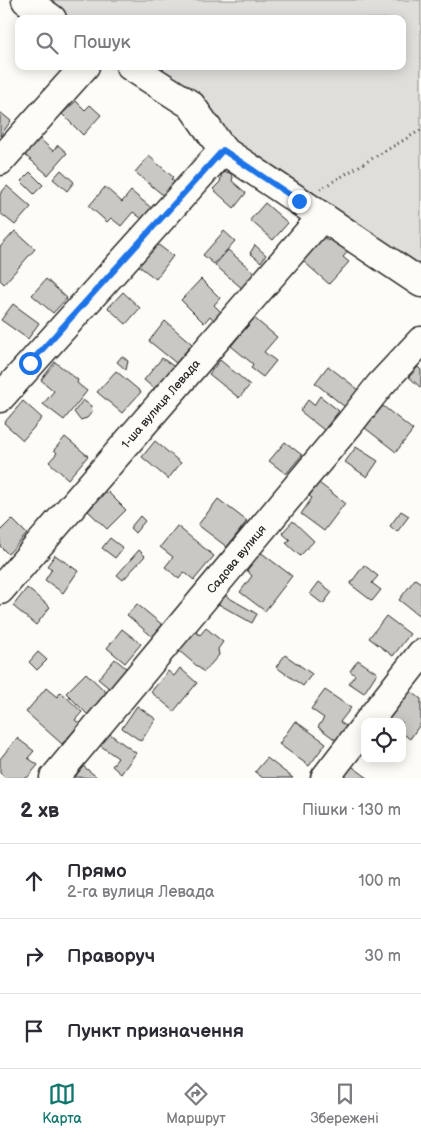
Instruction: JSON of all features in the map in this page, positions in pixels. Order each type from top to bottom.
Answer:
[{"type":"street","points":[[26,0],[47,15]]},
{"type":"street","points":[[0,161],[80,70]]},
{"type":"street","points":[[136,70],[190,105],[223,150],[421,283]]},
{"type":"street","points":[[0,398],[223,150]]},
{"type":"street","name":"1-ша вулиця Левада","points":[[0,590],[315,226],[309,208]]},
{"type":"street","name":"Садова вулиця","points":[[54,778],[338,438],[380,385],[421,341]]},
{"type":"street","points":[[371,718],[421,654]]},
{"type":"street","points":[[324,778],[361,731]]},
{"type":"path","points":[[309,208],[421,130]]},
{"type":"shaded area","points":[[26,0],[421,0],[421,283],[135,70],[406,70],[406,15],[47,15]]},
{"type":"building","points":[[76,101],[85,110],[90,105],[101,115],[83,135],[62,114]]},
{"type":"building","points":[[0,112],[11,121],[0,136]]},
{"type":"building","points":[[39,138],[53,151],[58,145],[67,153],[48,175],[25,155]]},
{"type":"building","points":[[149,156],[173,177],[171,179],[181,187],[169,200],[135,172]]},
{"type":"building","points":[[61,170],[74,182],[67,191],[53,179]]},
{"type":"building","points":[[30,172],[43,185],[34,194],[21,181]]},
{"type":"building","points":[[222,173],[230,173],[233,177],[232,181],[246,193],[234,208],[213,189],[220,182]]},
{"type":"building","points":[[7,186],[31,207],[15,225],[0,213],[0,194]]},
{"type":"building","points":[[105,187],[122,202],[131,191],[155,211],[146,222],[133,212],[121,226],[111,218],[107,222],[89,206]]},
{"type":"building","points":[[265,203],[288,223],[273,240],[250,220]]},
{"type":"building","points":[[15,231],[35,249],[4,284],[0,280],[0,247]]},
{"type":"building","points":[[224,231],[235,241],[214,264],[203,255]]},
{"type":"building","points":[[335,233],[352,247],[343,257],[349,262],[329,284],[302,260],[323,237],[328,241]]},
{"type":"building","points":[[148,237],[173,256],[156,279],[131,260]]},
{"type":"building","points":[[255,245],[266,255],[261,262],[250,253]]},
{"type":"building","points":[[228,250],[257,275],[244,290],[215,265]]},
{"type":"building","points":[[46,279],[67,298],[53,313],[32,295]]},
{"type":"building","points":[[201,279],[220,298],[214,305],[224,315],[216,323],[210,316],[204,323],[181,300]]},
{"type":"building","points":[[123,292],[140,308],[126,324],[108,308]]},
{"type":"building","points":[[13,304],[39,323],[28,339],[1,320]]},
{"type":"building","points":[[254,318],[277,337],[264,352],[276,361],[263,377],[251,368],[253,364],[231,346]]},
{"type":"building","points":[[165,321],[192,344],[176,363],[149,341]]},
{"type":"building","points":[[122,356],[128,361],[126,370],[117,362]]},
{"type":"building","points":[[162,358],[176,368],[157,391],[144,380]]},
{"type":"building","points":[[220,360],[250,385],[239,398],[209,374]]},
{"type":"building","points":[[55,362],[78,380],[77,383],[87,391],[64,420],[43,404],[54,391],[41,380]]},
{"type":"building","points":[[328,366],[359,390],[345,407],[315,383]]},
{"type":"building","points":[[418,367],[421,370],[421,388],[409,377]]},
{"type":"building","points":[[116,371],[141,392],[122,413],[97,392]]},
{"type":"building","points":[[320,396],[339,411],[324,430],[300,411],[308,400],[314,405]]},
{"type":"building","points":[[83,400],[91,406],[92,412],[87,418],[80,420],[74,412]]},
{"type":"building","points":[[23,401],[42,418],[23,440],[4,423]]},
{"type":"building","points":[[383,406],[413,430],[396,452],[365,428]]},
{"type":"building","points":[[65,437],[88,456],[68,479],[49,462],[57,453],[54,450]]},
{"type":"building","points":[[155,441],[181,463],[168,479],[142,457]]},
{"type":"building","points":[[285,442],[302,455],[286,474],[269,461]]},
{"type":"building","points":[[356,447],[378,461],[367,477],[345,462]]},
{"type":"building","points":[[319,483],[345,503],[324,531],[301,514],[312,498],[309,496]]},
{"type":"building","points":[[107,491],[126,510],[107,529],[88,511]]},
{"type":"building","points":[[218,499],[247,521],[227,547],[198,525]]},
{"type":"building","points":[[401,511],[409,516],[397,532],[390,526]]},
{"type":"building","points":[[140,516],[145,521],[135,533],[130,528]]},
{"type":"building","points":[[12,519],[27,534],[8,554],[0,546],[0,531]]},
{"type":"building","points":[[293,521],[314,541],[300,556],[286,543],[290,540],[282,533]]},
{"type":"building","points":[[177,526],[214,556],[194,580],[184,572],[179,579],[165,567],[173,557],[160,547]]},
{"type":"building","points":[[110,538],[123,548],[115,558],[102,548]]},
{"type":"building","points":[[139,550],[145,556],[123,580],[117,575]]},
{"type":"building","points":[[259,551],[292,576],[265,611],[240,592],[252,576],[246,569]]},
{"type":"building","points":[[55,555],[78,571],[63,593],[45,580],[52,569],[47,566]]},
{"type":"building","points":[[364,565],[378,576],[372,583],[381,590],[372,601],[350,584]]},
{"type":"building","points":[[415,579],[421,583],[421,617],[399,600]]},
{"type":"building","points":[[319,582],[332,592],[323,604],[310,594]]},
{"type":"building","points":[[27,588],[50,607],[36,625],[13,606]]},
{"type":"building","points":[[219,592],[257,614],[252,623],[213,601]]},
{"type":"building","points":[[137,604],[165,627],[155,639],[127,615]]},
{"type":"building","points":[[386,616],[410,634],[393,656],[369,638]]},
{"type":"building","points":[[206,628],[223,642],[218,649],[219,655],[204,672],[177,649],[193,630],[200,635]]},
{"type":"building","points":[[122,629],[141,644],[125,663],[107,648]]},
{"type":"building","points":[[38,652],[47,660],[37,670],[29,662]]},
{"type":"building","points":[[285,655],[312,674],[303,686],[276,667]]},
{"type":"building","points":[[115,659],[132,673],[115,693],[98,679]]},
{"type":"building","points":[[358,660],[377,673],[364,693],[349,683],[355,675],[350,671]]},
{"type":"building","points":[[180,668],[197,683],[174,711],[151,692],[168,671],[174,676]]},
{"type":"building","points":[[86,673],[109,695],[88,715],[66,693]]},
{"type":"building","points":[[405,687],[421,699],[421,723],[410,739],[406,736],[406,718],[383,718]]},
{"type":"building","points":[[46,688],[57,697],[61,692],[82,712],[75,720],[80,724],[62,744],[26,712]]},
{"type":"building","points":[[325,690],[351,708],[340,722],[350,729],[340,743],[318,727],[324,718],[311,709]]},
{"type":"building","points":[[137,706],[156,719],[141,741],[122,728]]},
{"type":"building","points":[[295,721],[326,743],[309,766],[279,744]]},
{"type":"building","points":[[107,732],[136,753],[121,774],[112,766],[118,758],[98,744]]},
{"type":"building","points":[[17,738],[34,751],[28,758],[38,765],[27,778],[6,778],[0,773],[0,759]]},
{"type":"building","points":[[267,758],[293,778],[263,778],[255,772]]},
{"type":"building","points":[[350,765],[368,778],[341,778]]},
{"type":"building","points":[[83,766],[98,778],[75,777]]},
{"type":"route","points":[[30,363],[223,150],[299,201]]}]
